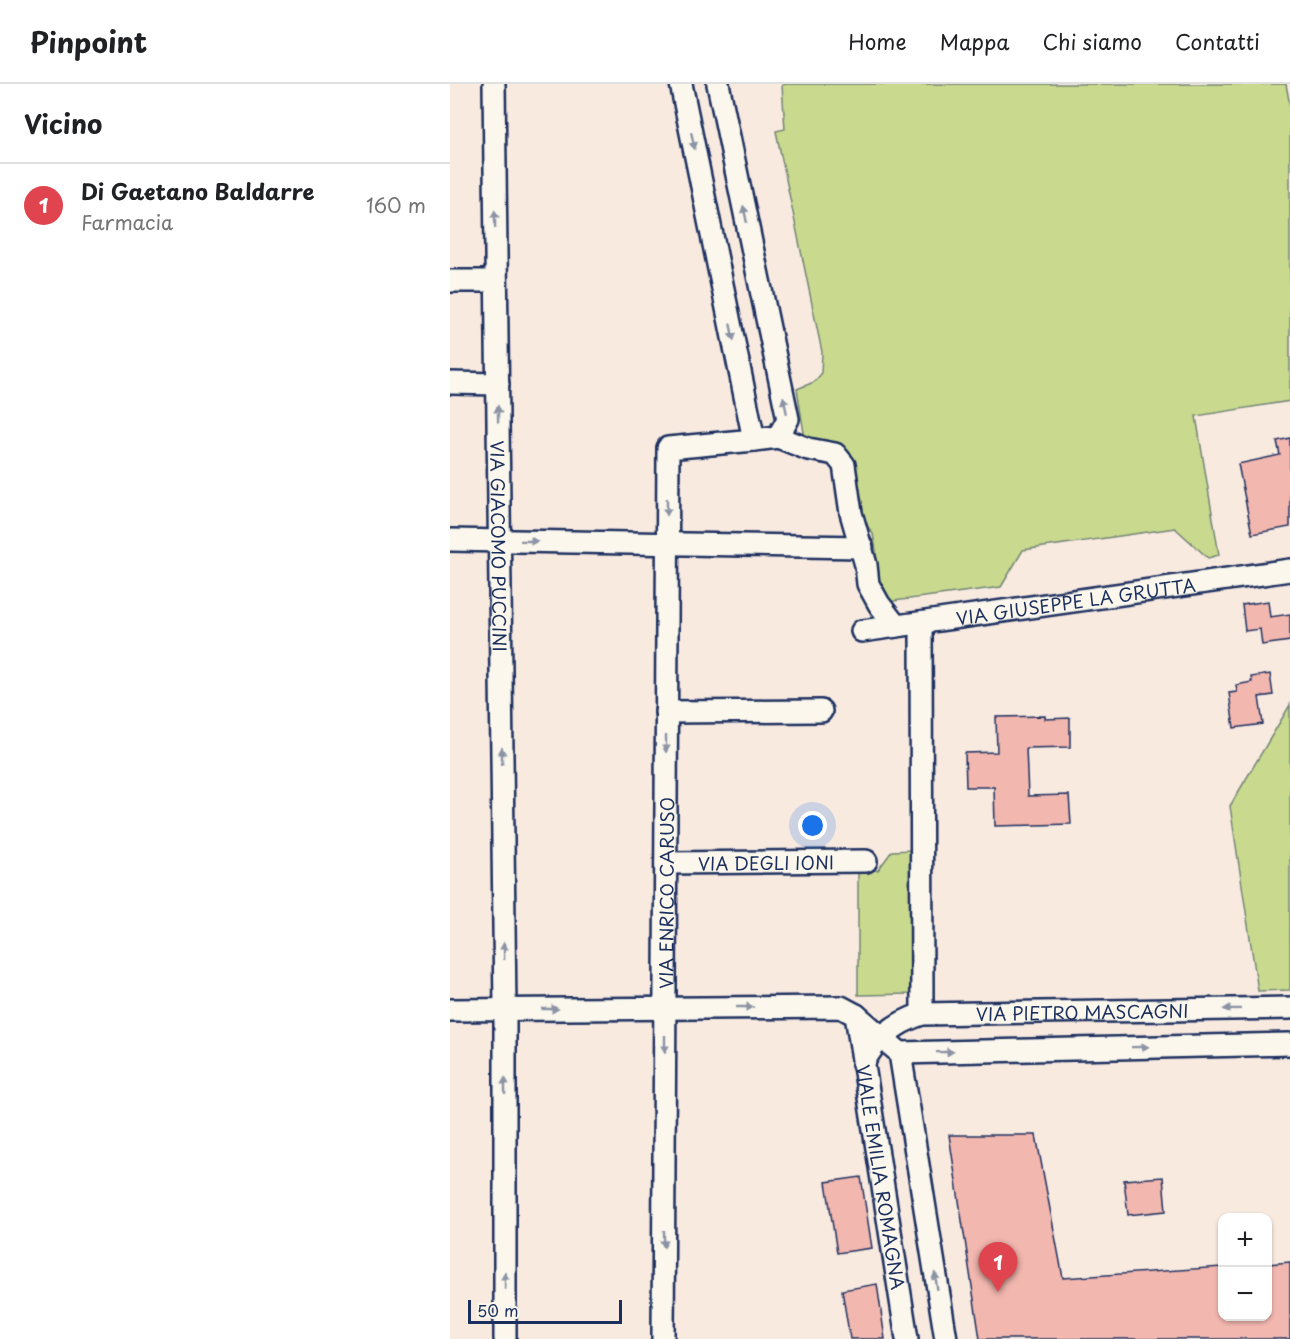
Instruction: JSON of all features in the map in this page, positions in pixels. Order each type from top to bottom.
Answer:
[{"type":"street","name":"VIA GIACOMO PUCCINI","points":[[494,84],[505,1009],[506,1339]]},
{"type":"street","points":[[681,84],[754,440],[778,437],[808,449],[835,454],[844,465],[851,513],[862,547],[868,584],[879,604],[896,626]]},
{"type":"street","points":[[718,84],[788,419],[778,437]]},
{"type":"street","points":[[450,280],[496,281]]},
{"type":"street","points":[[450,383],[498,384]]},
{"type":"street","name":"VIA ENRICO CARUSO","points":[[663,1339],[668,448],[754,440]]},
{"type":"street","points":[[450,540],[862,547]]},
{"type":"street","name":"VIA GIUSEPPE LA GRUTTA","points":[[862,631],[1290,570]]},
{"type":"street","points":[[921,623],[922,1014]]},
{"type":"street","points":[[666,712],[821,711]]},
{"type":"street","name":"VIA DEGLI IONI","points":[[666,863],[866,861]]},
{"type":"street","points":[[450,1010],[841,1007],[856,1016],[900,1053],[946,1339]]},
{"type":"street","name":"VIA PIETRO MASCAGNI","points":[[880,1037],[904,1020],[922,1014],[1290,1008]]},
{"type":"street","name":"VIALE EMILIA ROMAGNA","points":[[856,1016],[907,1339]]},
{"type":"street","points":[[863,1064],[880,1037]]},
{"type":"street","name":"VIA PIETRO MASCAGNI","points":[[900,1053],[1290,1044]]},
{"type":"green space","points":[[1286,84],[1290,106],[1290,401],[1196,416],[1219,555],[1208,558],[1175,528],[1023,550],[1001,587],[886,602],[879,593],[873,534],[857,511],[850,467],[805,439],[797,389],[814,382],[821,374],[822,352],[776,131],[785,129],[782,85]]},
{"type":"green space","points":[[1290,705],[1290,990],[1258,991],[1230,806]]},
{"type":"green space","points":[[912,850],[912,994],[858,995],[858,872],[878,870],[892,851]]},
{"type":"building","points":[[1290,438],[1290,527],[1252,534],[1238,464],[1280,455],[1277,441]]},
{"type":"building","points":[[1268,601],[1270,617],[1290,614],[1290,641],[1262,645],[1260,629],[1245,631],[1242,605]]},
{"type":"building","points":[[1270,674],[1273,695],[1259,697],[1263,724],[1234,728],[1229,693],[1237,692],[1236,685],[1252,682],[1251,677]]},
{"type":"building","points":[[1045,716],[1045,719],[1070,718],[1070,747],[1026,748],[1028,796],[1069,795],[1071,824],[995,826],[994,787],[966,787],[965,753],[997,752],[996,717]]},
{"type":"building","points":[[949,1135],[1036,1135],[1063,1278],[1218,1267],[1218,1321],[1272,1321],[1272,1264],[1290,1262],[1290,1339],[980,1339]]},
{"type":"building","points":[[861,1177],[872,1248],[837,1253],[826,1182]]},
{"type":"building","points":[[1163,1177],[1166,1211],[1128,1215],[1124,1180]]},
{"type":"building","points":[[877,1284],[885,1339],[850,1339],[842,1290]]},
{"type":"place","name":"Di Gaetano Baldarre","points":[[998,1292]]}]
